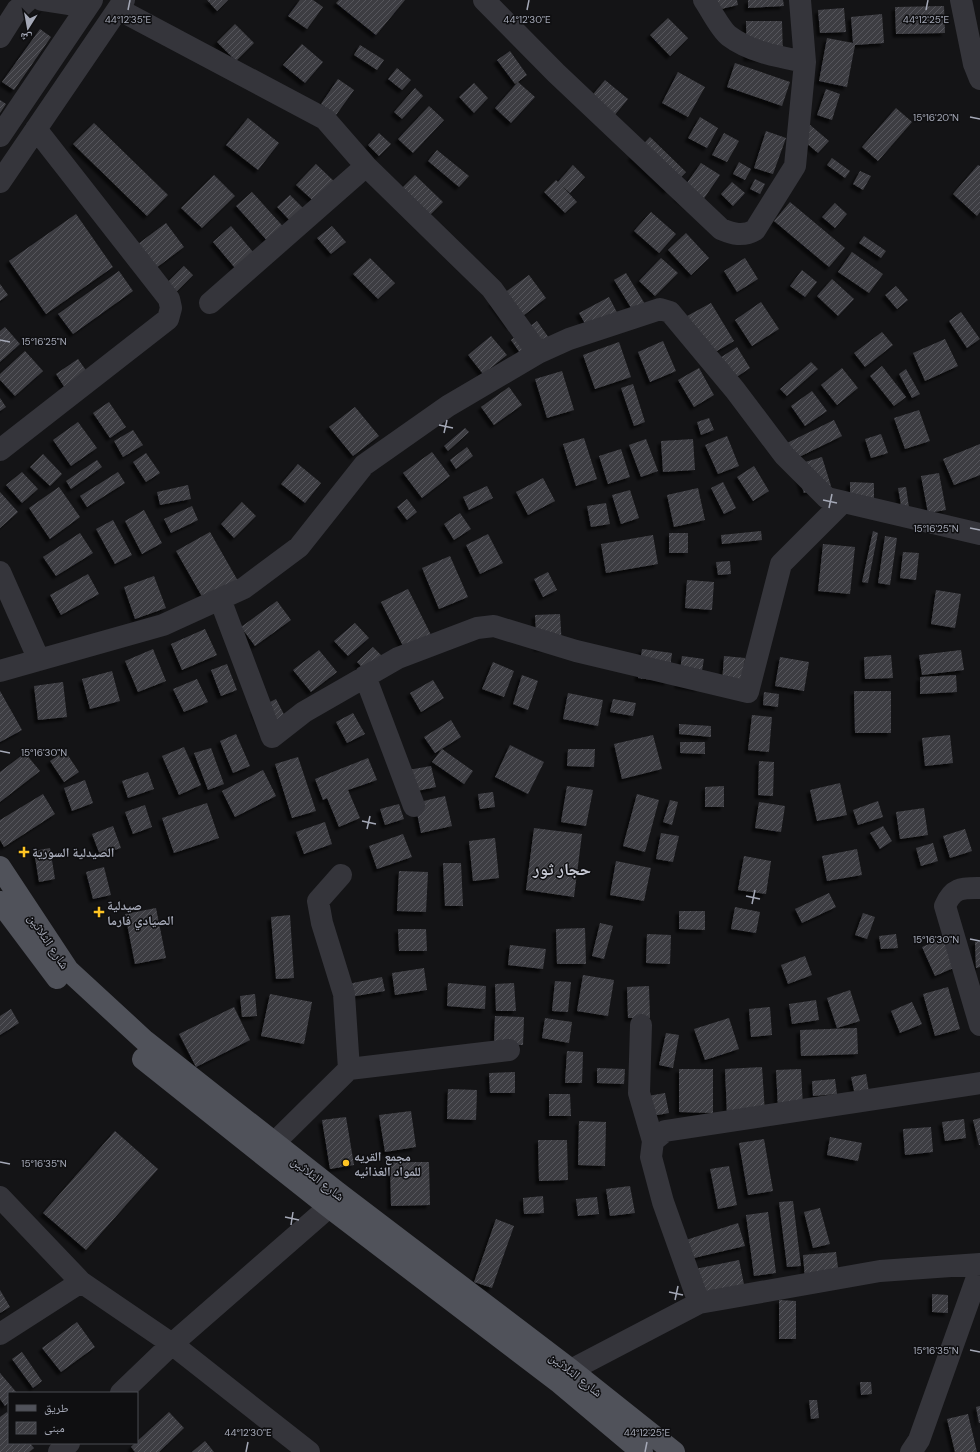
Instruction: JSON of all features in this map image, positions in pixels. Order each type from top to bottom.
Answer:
[{"type":"main road","name":"شارع الثلاثين","points":[[0,867],[68,970],[145,1041],[274,1143],[333,1200],[560,1383],[642,1452]]},
{"type":"main road","name":"شارع الثلاثين","points":[[0,902],[60,982],[139,1056],[333,1200],[571,1370],[674,1452]]},
{"type":"street","points":[[0,37],[17,10],[28,0]]},
{"type":"street","points":[[0,136],[89,4],[42,0]]},
{"type":"street","points":[[484,0],[556,73],[721,229],[734,234],[747,235],[755,230],[795,166],[805,62],[800,0]]},
{"type":"street","points":[[704,0],[728,35],[745,45],[776,56],[805,62]]},
{"type":"street","points":[[961,0],[974,64],[980,79]]},
{"type":"street","points":[[0,182],[121,4],[325,119],[366,166],[492,289],[538,353]]},
{"type":"street","points":[[0,450],[168,319],[171,308],[169,299],[36,129]]},
{"type":"street","points":[[210,303],[366,166]]},
{"type":"street","points":[[0,671],[163,625],[244,588],[299,547],[364,465],[448,406],[538,353],[577,337],[660,309],[665,309],[676,320],[735,390],[784,455],[827,498],[980,534]]},
{"type":"street","points":[[220,599],[272,737],[304,712],[365,676],[406,655],[477,628],[494,626],[576,652],[748,692],[781,564],[843,502]]},
{"type":"street","points":[[0,572],[40,660]]},
{"type":"street","points":[[365,676],[414,806]]},
{"type":"street","points":[[341,875],[318,900],[322,923],[344,994],[349,1069]]},
{"type":"street","points":[[980,888],[963,888],[950,894],[945,906],[980,1025]]},
{"type":"street","points":[[641,1024],[639,1093],[653,1142],[651,1157],[663,1202],[699,1303]]},
{"type":"street","points":[[274,1143],[349,1069],[509,1050]]},
{"type":"street","points":[[653,1142],[665,1131],[980,1083]]},
{"type":"street","points":[[0,1197],[81,1282],[172,1344],[295,1448]]},
{"type":"street","points":[[122,1392],[172,1344],[333,1200]]},
{"type":"street","points":[[571,1370],[699,1303],[880,1271],[980,1264]]},
{"type":"street","points":[[911,1452],[919,1440],[980,1269]]},
{"type":"street","points":[[0,1334],[81,1282]]},
{"type":"street","points":[[59,1452],[68,1444]]},
{"type":"building","points":[[207,0],[228,0],[217,11]]},
{"type":"building","points":[[300,0],[313,0],[323,7],[307,29],[288,16]]},
{"type":"building","points":[[339,0],[405,0],[376,35],[336,3]]},
{"type":"building","points":[[711,0],[737,0],[738,5],[713,11]]},
{"type":"building","points":[[748,0],[783,0],[784,6],[748,8]]},
{"type":"building","points":[[944,6],[945,33],[896,34],[895,7]]},
{"type":"building","points":[[844,8],[846,32],[820,33],[818,10]]},
{"type":"building","points":[[882,14],[884,43],[855,45],[847,87],[819,81],[827,38],[853,43],[851,17]]},
{"type":"building","points":[[668,18],[688,38],[670,56],[650,35]]},
{"type":"building","points":[[746,21],[782,21],[783,58],[747,58]]},
{"type":"building","points":[[235,24],[254,43],[236,61],[217,42]]},
{"type":"building","points":[[40,29],[51,37],[14,90],[2,82]]},
{"type":"building","points":[[302,44],[323,62],[305,83],[283,65]]},
{"type":"building","points":[[360,45],[384,60],[377,70],[354,55]]},
{"type":"building","points":[[510,51],[527,75],[515,84],[497,60]]},
{"type":"building","points":[[735,63],[790,82],[782,106],[727,87]]},
{"type":"building","points":[[397,68],[411,80],[402,90],[388,79]]},
{"type":"building","points":[[678,72],[705,87],[688,117],[662,103]]},
{"type":"building","points":[[338,79],[354,90],[336,115],[321,104]]},
{"type":"building","points":[[605,80],[628,99],[608,123],[585,104]]},
{"type":"building","points":[[518,82],[535,97],[511,123],[495,108]]},
{"type":"building","points":[[474,83],[488,98],[474,113],[459,97]]},
{"type":"building","points":[[415,88],[423,96],[402,119],[394,112]]},
{"type":"building","points":[[826,89],[840,94],[832,120],[817,115]]},
{"type":"building","points":[[0,100],[6,104],[0,113]]},
{"type":"building","points":[[429,106],[444,120],[413,153],[398,139]]},
{"type":"building","points":[[896,108],[912,122],[878,161],[862,147]]},
{"type":"building","points":[[700,117],[718,128],[707,148],[688,138]]},
{"type":"building","points":[[248,118],[279,143],[258,170],[226,145]]},
{"type":"building","points":[[94,123],[168,195],[147,216],[73,144]]},
{"type":"building","points":[[809,124],[829,141],[818,153],[798,136]]},
{"type":"building","points":[[766,131],[786,138],[773,174],[754,168]]},
{"type":"building","points":[[379,133],[391,144],[379,156],[368,145]]},
{"type":"building","points":[[724,133],[739,141],[727,162],[712,155]]},
{"type":"building","points":[[650,137],[686,172],[667,191],[631,157]]},
{"type":"building","points":[[437,150],[469,176],[459,187],[428,161]]},
{"type":"building","points":[[832,158],[850,171],[845,178],[827,165]]},
{"type":"building","points":[[739,162],[751,169],[745,180],[733,174]]},
{"type":"building","points":[[701,163],[720,175],[696,210],[677,197]]},
{"type":"building","points":[[316,164],[339,186],[319,206],[296,185]]},
{"type":"building","points":[[573,165],[585,177],[570,193],[562,186],[577,202],[565,213],[544,192],[556,180],[558,182]]},
{"type":"building","points":[[978,165],[980,166],[980,212],[977,216],[953,194]]},
{"type":"building","points":[[860,171],[871,176],[863,190],[853,184]]},
{"type":"building","points":[[214,175],[235,196],[202,228],[181,208]]},
{"type":"building","points":[[415,175],[443,202],[427,218],[399,191]]},
{"type":"building","points":[[755,179],[765,184],[760,194],[750,189]]},
{"type":"building","points":[[732,182],[745,193],[733,206],[721,194]]},
{"type":"building","points":[[252,192],[288,232],[272,246],[236,206]]},
{"type":"building","points":[[290,195],[309,214],[296,227],[277,207]]},
{"type":"building","points":[[790,202],[845,248],[829,267],[774,221]]},
{"type":"building","points":[[835,203],[847,214],[835,228],[822,217]]},
{"type":"building","points":[[651,212],[676,234],[659,253],[634,231]]},
{"type":"building","points":[[76,214],[113,267],[46,314],[9,261]]},
{"type":"building","points":[[166,223],[184,247],[148,274],[130,250]]},
{"type":"building","points":[[231,226],[254,253],[235,268],[213,242]]},
{"type":"building","points":[[332,226],[346,242],[331,254],[317,238]]},
{"type":"building","points":[[686,233],[709,258],[691,275],[668,250]]},
{"type":"building","points":[[864,236],[886,251],[881,258],[859,243]]},
{"type":"building","points":[[852,252],[883,274],[869,293],[838,272]]},
{"type":"building","points":[[370,258],[395,283],[378,299],[353,274]]},
{"type":"building","points":[[661,258],[678,273],[655,296],[639,281]]},
{"type":"building","points":[[745,258],[758,279],[737,292],[724,271]]},
{"type":"building","points":[[184,266],[193,275],[171,297],[162,288]]},
{"type":"building","points":[[802,270],[817,282],[805,297],[790,286]]},
{"type":"building","points":[[119,271],[133,291],[73,334],[58,314]]},
{"type":"building","points":[[626,273],[648,309],[636,316],[614,280]]},
{"type":"building","points":[[529,275],[546,298],[510,326],[492,302]]},
{"type":"building","points":[[832,279],[854,299],[838,316],[817,296]]},
{"type":"building","points":[[0,284],[8,295],[0,301]]},
{"type":"building","points":[[896,286],[908,300],[897,309],[885,295]]},
{"type":"building","points":[[609,297],[621,320],[592,336],[579,313]]},
{"type":"building","points":[[761,302],[779,329],[752,346],[735,320]]},
{"type":"building","points":[[711,303],[734,341],[710,355],[687,316]]},
{"type":"building","points":[[961,312],[980,339],[967,348],[949,321]]},
{"type":"building","points":[[537,321],[554,345],[527,363],[511,340]]},
{"type":"building","points":[[5,327],[20,344],[0,362],[0,331]]},
{"type":"building","points":[[882,332],[893,345],[865,367],[854,353]]},
{"type":"building","points":[[491,336],[507,355],[483,374],[468,355]]},
{"type":"building","points":[[945,339],[958,366],[925,381],[913,353]]},
{"type":"building","points":[[663,341],[676,371],[650,382],[638,352]]},
{"type":"building","points":[[619,342],[631,377],[595,389],[583,355]]},
{"type":"building","points":[[737,347],[750,368],[726,384],[712,363]]},
{"type":"building","points":[[25,351],[43,371],[15,396],[0,380],[0,374]]},
{"type":"building","points":[[78,359],[95,383],[72,399],[56,374]]},
{"type":"building","points":[[811,362],[818,369],[787,396],[780,389]]},
{"type":"building","points":[[882,366],[906,397],[894,406],[870,376]]},
{"type":"building","points":[[699,368],[714,395],[694,407],[678,380]]},
{"type":"building","points":[[842,368],[858,388],[837,405],[821,385]]},
{"type":"building","points":[[906,369],[920,394],[912,398],[899,374]]},
{"type":"building","points":[[562,371],[574,410],[547,418],[535,379]]},
{"type":"building","points":[[633,384],[645,422],[634,426],[621,388]]},
{"type":"building","points":[[509,387],[522,405],[494,425],[481,407]]},
{"type":"building","points":[[812,391],[827,411],[805,426],[791,406]]},
{"type":"building","points":[[0,398],[6,407],[0,411]]},
{"type":"building","points":[[109,402],[126,427],[110,438],[93,413]]},
{"type":"building","points":[[355,407],[379,436],[353,456],[329,427]]},
{"type":"building","points":[[919,410],[930,441],[905,449],[894,418]]},
{"type":"building","points":[[709,418],[714,430],[701,435],[697,422]]},
{"type":"building","points":[[834,420],[842,436],[793,460],[785,444]]},
{"type":"building","points":[[78,422],[97,448],[71,466],[53,440]]},
{"type":"building","points":[[465,428],[469,432],[448,451],[444,446]]},
{"type":"building","points":[[133,430],[143,445],[123,457],[114,441]]},
{"type":"building","points":[[881,434],[888,453],[871,458],[865,439]]},
{"type":"building","points":[[727,436],[739,466],[718,474],[705,445]]},
{"type":"building","points":[[584,438],[597,479],[576,486],[563,444]]},
{"type":"building","points":[[646,439],[658,471],[641,477],[629,445]]},
{"type":"building","points":[[693,439],[695,470],[663,472],[661,441]]},
{"type":"building","points":[[980,444],[980,475],[954,485],[943,459]]},
{"type":"building","points":[[467,447],[473,456],[456,469],[450,460]]},
{"type":"building","points":[[621,449],[630,477],[608,484],[599,456]]},
{"type":"building","points":[[432,452],[450,476],[422,498],[403,473]]},
{"type":"building","points":[[146,453],[160,473],[146,482],[133,462]]},
{"type":"building","points":[[43,454],[62,474],[50,486],[30,467]]},
{"type":"building","points":[[822,457],[831,486],[804,493],[795,465]]},
{"type":"building","points":[[97,460],[102,467],[71,489],[66,481]]},
{"type":"building","points":[[298,464],[321,483],[305,503],[281,484]]},
{"type":"building","points":[[754,466],[769,491],[753,501],[737,477]]},
{"type":"building","points":[[22,472],[38,489],[22,503],[6,485]]},
{"type":"building","points":[[118,472],[125,483],[87,507],[80,496]]},
{"type":"building","points":[[939,473],[946,510],[928,513],[921,476]]},
{"type":"building","points":[[543,478],[555,501],[528,515],[516,492]]},
{"type":"building","points":[[723,482],[736,508],[724,514],[711,488]]},
{"type":"building","points":[[850,482],[874,483],[874,509],[850,508]]},
{"type":"building","points":[[188,485],[191,499],[160,505],[157,492]]},
{"type":"building","points":[[487,486],[493,498],[469,510],[463,497]]},
{"type":"building","points":[[59,487],[80,517],[50,539],[29,508]]},
{"type":"building","points":[[906,487],[911,521],[904,522],[898,488]]},
{"type":"building","points":[[698,488],[705,520],[674,527],[667,495]]},
{"type":"building","points":[[630,490],[639,518],[621,524],[612,495]]},
{"type":"building","points":[[0,492],[18,512],[0,528]]},
{"type":"building","points":[[407,499],[417,512],[407,520],[397,507]]},
{"type":"building","points":[[242,502],[256,516],[234,538],[221,524]]},
{"type":"building","points":[[606,503],[610,524],[591,527],[587,506]]},
{"type":"building","points":[[192,506],[198,520],[171,533],[164,519]]},
{"type":"building","points":[[144,510],[162,543],[142,554],[125,521]]},
{"type":"building","points":[[460,513],[471,529],[454,540],[444,524]]},
{"type":"building","points":[[113,520],[132,555],[115,564],[96,529]]},
{"type":"building","points":[[761,531],[762,540],[722,544],[721,535]]},
{"type":"building","points":[[873,531],[878,533],[868,583],[862,582]]},
{"type":"building","points":[[210,532],[238,581],[204,600],[176,551]]},
{"type":"building","points":[[80,533],[93,553],[56,576],[43,557]]},
{"type":"building","points":[[669,533],[688,533],[688,553],[669,553]]},
{"type":"building","points":[[488,534],[503,563],[480,574],[466,545]]},
{"type":"building","points":[[653,535],[658,564],[606,573],[601,544]]},
{"type":"building","points":[[885,536],[897,538],[890,585],[878,583]]},
{"type":"building","points":[[823,544],[855,547],[850,594],[818,591]]},
{"type":"building","points":[[903,552],[919,553],[916,580],[900,578]]},
{"type":"building","points":[[450,556],[468,597],[439,609],[422,568]]},
{"type":"building","points":[[730,561],[731,574],[718,575],[716,562]]},
{"type":"building","points":[[548,572],[557,590],[543,597],[534,579]]},
{"type":"building","points":[[88,574],[99,594],[61,615],[50,595]]},
{"type":"building","points":[[154,576],[166,608],[135,619],[124,587]]},
{"type":"building","points":[[687,580],[714,582],[712,610],[685,608]]},
{"type":"building","points":[[408,589],[431,635],[404,648],[381,602]]},
{"type":"building","points":[[936,590],[961,594],[955,628],[931,624]]},
{"type":"building","points":[[277,601],[291,620],[255,646],[241,627]]},
{"type":"building","points":[[560,614],[562,647],[537,648],[535,615]]},
{"type":"building","points":[[355,623],[369,638],[348,656],[334,641]]},
{"type":"building","points":[[205,629],[217,655],[182,670],[171,644]]},
{"type":"building","points":[[373,647],[385,659],[369,674],[357,662]]},
{"type":"building","points":[[153,649],[166,681],[138,692],[125,661]]},
{"type":"building","points":[[642,649],[672,653],[668,682],[638,678]]},
{"type":"building","points":[[319,650],[337,672],[311,692],[293,670]]},
{"type":"building","points":[[961,650],[964,670],[922,675],[919,655]]},
{"type":"building","points":[[891,655],[893,678],[865,679],[864,657]]},
{"type":"building","points":[[682,656],[704,659],[699,688],[678,685]]},
{"type":"building","points":[[724,656],[745,658],[742,685],[722,683]]},
{"type":"building","points":[[780,657],[809,662],[804,691],[775,686]]},
{"type":"building","points":[[493,662],[514,671],[504,697],[482,689]]},
{"type":"building","points":[[227,664],[237,690],[221,696],[211,670]]},
{"type":"building","points":[[112,671],[120,701],[90,709],[82,679]]},
{"type":"building","points":[[522,675],[538,681],[528,710],[513,704]]},
{"type":"building","points":[[956,675],[957,692],[920,694],[920,677]]},
{"type":"building","points":[[197,679],[208,702],[184,712],[173,689]]},
{"type":"building","points":[[433,680],[444,698],[421,712],[410,693]]},
{"type":"building","points":[[63,682],[67,717],[38,720],[34,686]]},
{"type":"building","points":[[0,691],[22,730],[0,742]]},
{"type":"building","points":[[854,691],[891,691],[891,733],[855,733]]},
{"type":"building","points":[[764,692],[779,694],[778,707],[763,705]]},
{"type":"building","points":[[568,693],[603,700],[598,726],[563,719]]},
{"type":"building","points":[[276,699],[288,722],[265,733],[254,710]]},
{"type":"building","points":[[613,699],[636,703],[633,716],[610,712]]},
{"type":"building","points":[[353,713],[365,734],[347,743],[336,722]]},
{"type":"building","points":[[752,715],[772,717],[769,752],[748,750]]},
{"type":"building","points":[[451,720],[461,737],[435,753],[424,737]]},
{"type":"building","points":[[679,724],[711,726],[711,737],[679,734]]},
{"type":"building","points":[[236,734],[250,766],[233,773],[220,741]]},
{"type":"building","points":[[653,735],[662,769],[622,779],[614,744]]},
{"type":"building","points":[[950,735],[953,763],[925,766],[922,738]]},
{"type":"building","points":[[680,742],[705,742],[705,754],[680,753]]},
{"type":"building","points":[[510,745],[544,762],[528,794],[495,777]]},
{"type":"building","points":[[184,747],[201,785],[179,795],[162,756]]},
{"type":"building","points":[[211,748],[224,784],[208,790],[194,753]]},
{"type":"building","points":[[442,749],[473,771],[464,784],[432,762]]},
{"type":"building","points":[[568,749],[595,749],[594,767],[567,766]]},
{"type":"building","points":[[65,751],[79,772],[64,782],[50,761]]},
{"type":"building","points":[[25,753],[40,771],[0,802],[0,772]]},
{"type":"building","points":[[298,757],[316,811],[292,818],[275,764]]},
{"type":"building","points":[[368,758],[377,780],[348,790],[360,818],[339,827],[327,798],[323,800],[315,779]]},
{"type":"building","points":[[759,761],[774,762],[773,796],[758,795]]},
{"type":"building","points":[[431,766],[436,787],[412,792],[408,770]]},
{"type":"building","points":[[263,770],[276,796],[235,817],[222,791]]},
{"type":"building","points":[[148,772],[154,789],[128,798],[122,781]]},
{"type":"building","points":[[85,780],[93,803],[72,811],[64,788]]},
{"type":"building","points":[[840,783],[847,815],[817,821],[810,790]]},
{"type":"building","points":[[567,786],[593,790],[586,826],[561,822]]},
{"type":"building","points":[[724,786],[724,807],[705,807],[705,787]]},
{"type":"building","points":[[493,792],[495,807],[480,809],[478,794]]},
{"type":"building","points":[[43,794],[55,814],[4,847],[0,840],[0,820]]},
{"type":"building","points":[[637,794],[659,800],[645,852],[623,846]]},
{"type":"building","points":[[445,796],[452,826],[421,833],[415,803]]},
{"type":"building","points":[[670,800],[678,802],[672,825],[663,822]]},
{"type":"building","points":[[878,801],[883,817],[858,825],[853,810]]},
{"type":"building","points":[[759,802],[785,806],[781,832],[755,828]]},
{"type":"building","points":[[207,803],[219,838],[174,853],[162,818]]},
{"type":"building","points":[[399,804],[404,819],[385,825],[380,809]]},
{"type":"building","points":[[145,805],[152,827],[133,834],[125,812]]},
{"type":"building","points":[[924,808],[928,835],[900,839],[896,812]]},
{"type":"building","points":[[325,822],[332,844],[304,854],[296,832]]},
{"type":"building","points":[[113,826],[121,848],[100,855],[92,834]]},
{"type":"building","points":[[883,826],[892,841],[880,849],[870,833]]},
{"type":"building","points":[[534,828],[582,834],[574,897],[526,890]]},
{"type":"building","points":[[965,829],[972,851],[950,858],[943,836]]},
{"type":"building","points":[[661,833],[679,836],[673,862],[656,859]]},
{"type":"building","points":[[403,834],[412,857],[377,869],[369,846]]},
{"type":"building","points":[[495,838],[499,878],[473,881],[469,841]]},
{"type":"building","points":[[933,843],[938,861],[921,866],[916,848]]},
{"type":"building","points":[[50,848],[55,879],[39,882],[34,851]]},
{"type":"building","points":[[857,849],[862,875],[827,881],[822,856]]},
{"type":"building","points":[[744,856],[771,861],[766,894],[738,890]]},
{"type":"building","points":[[616,861],[651,868],[644,901],[610,895]]},
{"type":"building","points":[[443,863],[461,863],[463,906],[445,906]]},
{"type":"building","points":[[104,867],[111,895],[93,899],[86,872]]},
{"type":"building","points":[[399,871],[428,872],[426,912],[397,911]]},
{"type":"building","points":[[829,893],[836,907],[802,923],[795,909]]},
{"type":"building","points":[[735,907],[760,912],[756,933],[731,929]]},
{"type":"building","points":[[156,908],[166,958],[135,964],[125,914]]},
{"type":"building","points":[[679,911],[705,911],[705,930],[679,929]]},
{"type":"building","points":[[863,913],[875,917],[867,939],[855,935]]},
{"type":"building","points":[[290,915],[294,978],[276,979],[271,917]]},
{"type":"building","points":[[600,923],[613,926],[604,959],[592,956]]},
{"type":"building","points":[[585,928],[586,964],[557,964],[556,929]]},
{"type":"building","points":[[398,929],[426,929],[427,951],[399,951]]},
{"type":"building","points":[[647,934],[671,935],[670,964],[646,963]]},
{"type":"building","points":[[896,934],[898,948],[881,949],[879,936]]},
{"type":"building","points":[[945,937],[958,966],[935,976],[922,947]]},
{"type":"building","points":[[980,941],[980,967],[976,968],[975,942]]},
{"type":"building","points":[[510,945],[546,949],[543,969],[508,965]]},
{"type":"building","points":[[805,956],[812,975],[788,984],[781,965]]},
{"type":"building","points":[[424,968],[427,990],[395,995],[392,973]]},
{"type":"building","points":[[583,975],[614,980],[608,1016],[577,1011]]},
{"type":"building","points":[[382,977],[385,991],[350,997],[348,984]]},
{"type":"building","points":[[555,981],[571,982],[568,1012],[552,1011]]},
{"type":"building","points":[[448,983],[486,986],[485,1009],[447,1006]]},
{"type":"building","points":[[514,983],[516,1011],[496,1011],[495,984]]},
{"type":"building","points":[[649,986],[650,1018],[628,1018],[627,987]]},
{"type":"building","points":[[948,987],[960,1029],[935,1036],[923,994]]},
{"type":"building","points":[[850,990],[860,1021],[837,1028],[827,998]]},
{"type":"building","points":[[255,994],[257,1016],[242,1017],[240,996]]},
{"type":"building","points":[[270,994],[312,1002],[304,1044],[261,1036]]},
{"type":"building","points":[[816,1000],[819,1020],[792,1024],[789,1004]]},
{"type":"building","points":[[912,1002],[922,1024],[900,1033],[891,1011]]},
{"type":"building","points":[[234,1007],[250,1040],[196,1067],[179,1034]]},
{"type":"building","points":[[770,1007],[772,1035],[751,1037],[749,1009]]},
{"type":"building","points":[[11,1009],[19,1023],[0,1035],[0,1016]]},
{"type":"building","points":[[495,1016],[524,1017],[523,1045],[494,1044]]},
{"type":"building","points":[[545,1018],[572,1022],[569,1043],[542,1038]]},
{"type":"building","points":[[729,1018],[739,1049],[705,1060],[694,1029]]},
{"type":"building","points":[[857,1028],[858,1054],[801,1056],[800,1030]]},
{"type":"building","points":[[666,1033],[679,1035],[673,1068],[659,1065]]},
{"type":"building","points":[[567,1051],[583,1052],[582,1083],[565,1083]]},
{"type":"building","points":[[762,1067],[765,1113],[727,1115],[725,1069]]},
{"type":"building","points":[[597,1068],[625,1069],[624,1084],[597,1083]]},
{"type":"building","points":[[679,1069],[713,1069],[713,1113],[679,1112]]},
{"type":"building","points":[[801,1069],[803,1107],[778,1108],[776,1070]]},
{"type":"building","points":[[515,1072],[515,1093],[490,1093],[489,1073]]},
{"type":"building","points":[[866,1074],[869,1092],[855,1095],[851,1077]]},
{"type":"building","points":[[835,1079],[837,1094],[813,1096],[812,1081]]},
{"type":"building","points":[[448,1089],[477,1090],[476,1120],[447,1119]]},
{"type":"building","points":[[665,1093],[669,1113],[646,1117],[642,1097]]},
{"type":"building","points":[[549,1094],[570,1094],[571,1116],[549,1116]]},
{"type":"building","points":[[411,1111],[416,1147],[385,1152],[379,1115]]},
{"type":"building","points":[[346,1117],[354,1165],[330,1169],[322,1120]]},
{"type":"building","points":[[980,1118],[980,1145],[979,1145],[973,1120]]},
{"type":"building","points":[[964,1119],[966,1138],[945,1141],[942,1122]]},
{"type":"building","points":[[579,1121],[606,1122],[605,1166],[578,1165]]},
{"type":"building","points":[[931,1127],[933,1152],[905,1155],[903,1129]]},
{"type":"building","points":[[115,1131],[158,1169],[86,1250],[43,1213]]},
{"type":"building","points":[[830,1137],[862,1143],[858,1161],[827,1155]]},
{"type":"building","points":[[764,1139],[773,1191],[748,1195],[739,1143]]},
{"type":"building","points":[[538,1140],[567,1140],[568,1180],[539,1181]]},
{"type":"building","points":[[390,1162],[429,1162],[430,1205],[391,1206]]},
{"type":"building","points":[[729,1166],[737,1205],[718,1209],[710,1169]]},
{"type":"building","points":[[630,1186],[635,1213],[610,1216],[606,1189]]},
{"type":"building","points":[[543,1196],[544,1213],[524,1214],[523,1198]]},
{"type":"building","points":[[597,1197],[599,1214],[578,1216],[576,1199]]},
{"type":"building","points":[[793,1201],[801,1266],[787,1267],[779,1202]]},
{"type":"building","points":[[820,1208],[830,1244],[813,1248],[804,1212]]},
{"type":"building","points":[[768,1212],[776,1273],[754,1276],[746,1215]]},
{"type":"building","points":[[496,1219],[514,1226],[492,1288],[474,1282]]},
{"type":"building","points":[[738,1223],[745,1246],[694,1258],[686,1240]]},
{"type":"building","points":[[836,1252],[839,1275],[805,1279],[803,1255]]},
{"type":"building","points":[[739,1260],[745,1289],[706,1296],[695,1269]]},
{"type":"building","points":[[0,1290],[10,1307],[0,1313]]},
{"type":"building","points":[[932,1294],[948,1295],[948,1313],[932,1312]]},
{"type":"building","points":[[779,1300],[796,1301],[796,1339],[779,1339]]},
{"type":"building","points":[[77,1322],[95,1347],[61,1372],[42,1348]]},
{"type":"building","points":[[22,1352],[42,1381],[33,1388],[12,1359]]},
{"type":"building","points":[[0,1373],[16,1392],[8,1392],[8,1403],[5,1406],[0,1399]]},
{"type":"building","points":[[860,1382],[871,1382],[872,1394],[861,1395]]},
{"type":"building","points":[[809,1400],[817,1400],[819,1418],[811,1419]]},
{"type":"building","points":[[980,1406],[980,1423],[979,1423],[976,1407]]},
{"type":"building","points":[[7,1412],[8,1414],[8,1444],[31,1444],[34,1448],[29,1452],[0,1452],[0,1417]]},
{"type":"building","points":[[169,1412],[184,1428],[159,1452],[135,1452],[131,1447],[134,1444],[138,1444],[138,1441]]},
{"type":"building","points":[[968,1414],[977,1452],[955,1452],[947,1419]]},
{"type":"building","points":[[205,1441],[214,1452],[192,1452]]},
{"type":"place","name":"الصيدلية السورية","points":[[24,852]]},
{"type":"place","name":"صيدلية الصيادي فارما","points":[[99,912]]},
{"type":"place","name":"مجمع القريه للمواد الغذائيه","points":[[346,1163]]},
{"type":"district","name":"حجار ثور","points":[[562,869]]}]
